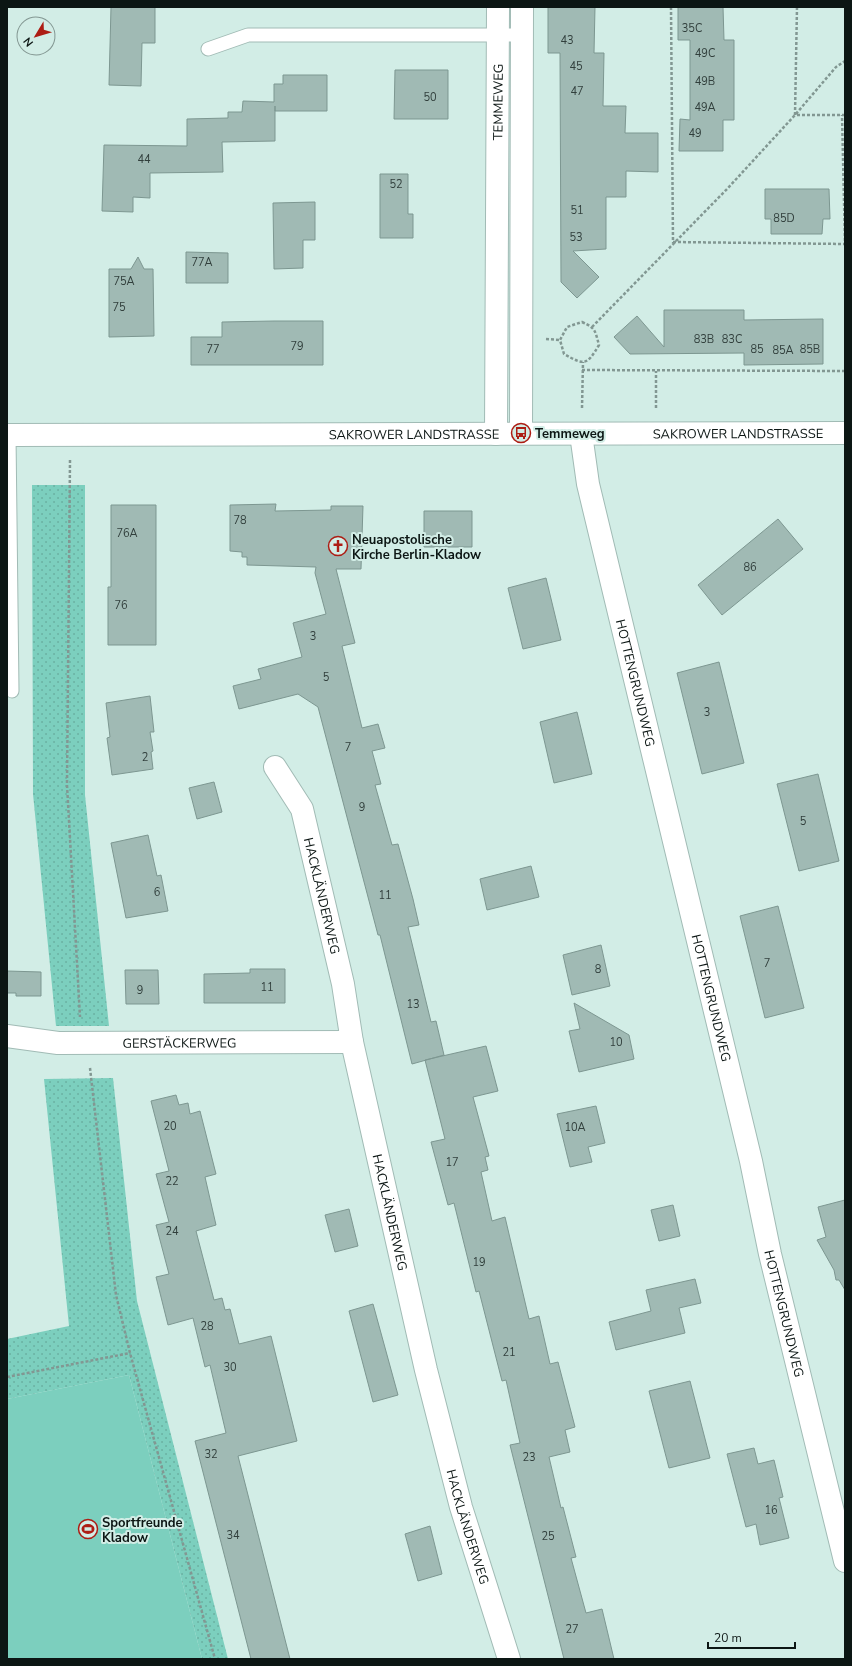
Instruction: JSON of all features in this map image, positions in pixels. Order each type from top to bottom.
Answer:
[{"type":"street","name":"TEMMEWEG","points":[[496,434],[498,7]]},
{"type":"street","name":"TEMMEWEG","points":[[521,433],[522,7]]},
{"type":"street","name":"SAKROWER LANDSTRASSE","points":[[8,435],[521,433],[845,434]]},
{"type":"street","name":"HOTTENGRUNDWEG","points":[[581,434],[588,484],[751,1161],[770,1254],[845,1561]]},
{"type":"street","name":"HACKLÄNDERWEG","points":[[275,768],[302,809],[343,984],[352,1042],[425,1362],[461,1507],[509,1659]]},
{"type":"street","name":"GERSTÄCKERWEG","points":[[7,1036],[58,1043],[352,1042]]},
{"type":"lane","points":[[208,49],[248,35],[522,35]]},
{"type":"lane","points":[[8,435],[12,691]]},
{"type":"path","points":[[672,7],[673,242]]},
{"type":"path","points":[[795,115],[797,7]]},
{"type":"path","points":[[592,327],[673,242],[728,188],[795,115],[836,67],[845,60]]},
{"type":"path","points":[[673,242],[845,244],[843,115],[795,115]]},
{"type":"path","points":[[582,322],[595,330],[599,345],[590,359],[583,362],[577,362],[564,354],[560,340],[567,327],[582,322]]},
{"type":"path","points":[[581,434],[583,362]]},
{"type":"path","points":[[582,370],[845,371]]},
{"type":"path","points":[[656,370],[656,412]]},
{"type":"path","points":[[7,1377],[130,1353]]},
{"type":"green space","points":[[32,485],[85,485],[85,795],[109,1026],[56,1026],[33,794]]},
{"type":"green space","points":[[113,1078],[137,1301],[228,1659],[202,1659],[129,1375],[7,1399],[7,1339],[69,1326],[44,1079]]},
{"type":"green space","name":"Sportfreunde Kladow","points":[[129,1375],[202,1659],[7,1659],[7,1399]]},
{"type":"building","points":[[111,7],[155,7],[155,43],[142,43],[141,86],[109,85]]},
{"type":"building","points":[[548,7],[595,7],[594,53],[604,53],[603,106],[626,106],[625,133],[658,133],[658,172],[626,171],[626,197],[606,197],[606,249],[573,251],[599,277],[577,298],[561,282],[560,53],[548,53]]},
{"type":"building","points":[[678,7],[723,7],[724,40],[734,40],[734,120],[723,120],[723,151],[679,151],[680,119],[690,120],[690,40],[678,40]]},
{"type":"building","points":[[395,70],[448,70],[448,119],[394,119]]},
{"type":"building","points":[[283,75],[327,75],[327,111],[275,111],[275,141],[222,142],[223,172],[150,173],[150,198],[133,197],[133,212],[102,211],[104,145],[187,146],[187,119],[228,118],[228,112],[242,112],[243,101],[274,102],[274,84],[283,84]]},
{"type":"building","points":[[380,174],[408,174],[408,214],[413,214],[413,238],[380,238]]},
{"type":"building","points":[[765,189],[829,189],[830,219],[823,219],[822,234],[771,234],[771,219],[765,219]]},
{"type":"building","points":[[315,202],[315,240],[303,240],[303,268],[274,269],[273,203]]},
{"type":"building","points":[[186,252],[228,253],[228,283],[186,283]]},
{"type":"building","points":[[138,257],[144,269],[153,269],[154,336],[109,337],[109,269],[131,269]]},
{"type":"building","points":[[664,310],[744,310],[744,320],[823,319],[823,364],[744,365],[744,353],[630,354],[614,337],[637,316],[664,347]]},
{"type":"building","points":[[323,321],[323,365],[191,365],[191,337],[222,337],[222,322]]},
{"type":"building","points":[[276,504],[275,511],[331,510],[331,506],[363,506],[361,569],[336,569],[355,643],[342,646],[362,728],[378,724],[385,748],[372,751],[381,784],[375,785],[392,845],[398,844],[413,899],[419,925],[408,927],[431,1022],[436,1021],[444,1055],[412,1064],[380,935],[378,935],[318,707],[298,694],[239,709],[233,686],[261,679],[258,669],[302,657],[293,623],[326,614],[315,573],[316,567],[247,565],[247,557],[242,557],[242,552],[230,551],[230,505]]},
{"type":"building","points":[[111,505],[156,505],[156,645],[108,645],[108,587],[111,587]]},
{"type":"building","points":[[424,511],[472,511],[472,547],[424,547]]},
{"type":"building","points":[[778,519],[803,549],[722,615],[698,585]]},
{"type":"building","points":[[546,578],[561,640],[523,649],[508,588]]},
{"type":"building","points":[[719,662],[744,763],[702,774],[677,673]]},
{"type":"building","points":[[150,696],[154,732],[150,732],[153,751],[151,752],[153,769],[112,775],[107,738],[110,737],[106,703]]},
{"type":"building","points":[[577,712],[592,774],[554,783],[540,722]]},
{"type":"building","points":[[818,774],[839,861],[799,871],[777,784]]},
{"type":"building","points":[[214,782],[222,812],[197,819],[189,788]]},
{"type":"building","points":[[148,835],[157,876],[161,875],[168,911],[126,918],[111,843]]},
{"type":"building","points":[[531,866],[539,897],[487,910],[480,879]]},
{"type":"building","points":[[778,906],[804,1008],[765,1018],[740,916]]},
{"type":"building","points":[[601,945],[610,986],[572,995],[563,955]]},
{"type":"building","points":[[250,969],[285,969],[285,1003],[204,1003],[204,974],[250,973]]},
{"type":"building","points":[[125,970],[158,970],[159,1004],[126,1004]]},
{"type":"building","points":[[7,971],[41,972],[41,996],[16,996],[16,993],[7,993]]},
{"type":"building","points":[[574,1003],[629,1035],[634,1059],[579,1072],[569,1031],[580,1029]]},
{"type":"building","points":[[486,1046],[498,1091],[473,1097],[489,1156],[485,1157],[488,1170],[481,1172],[492,1221],[505,1217],[529,1319],[539,1316],[550,1364],[558,1362],[575,1427],[565,1430],[570,1452],[549,1457],[561,1508],[563,1507],[576,1557],[571,1558],[586,1613],[602,1609],[614,1659],[564,1659],[510,1445],[520,1443],[506,1380],[502,1381],[479,1291],[476,1292],[454,1203],[448,1205],[431,1142],[445,1139],[425,1060]]},
{"type":"building","points":[[176,1095],[179,1105],[188,1103],[190,1114],[200,1111],[216,1174],[205,1177],[216,1225],[196,1231],[214,1300],[222,1298],[225,1310],[230,1309],[239,1344],[271,1336],[297,1441],[238,1456],[290,1659],[251,1659],[195,1441],[226,1433],[210,1365],[205,1367],[193,1318],[168,1325],[156,1277],[169,1274],[156,1225],[169,1222],[156,1174],[169,1171],[151,1101]]},
{"type":"building","points":[[596,1106],[605,1143],[588,1147],[592,1162],[570,1167],[557,1114]]},
{"type":"building","points":[[845,1200],[845,1290],[839,1280],[836,1280],[834,1270],[817,1240],[826,1237],[818,1207]]},
{"type":"building","points":[[673,1205],[680,1236],[659,1241],[651,1210]]},
{"type":"building","points":[[349,1209],[358,1246],[335,1252],[325,1215]]},
{"type":"building","points":[[695,1279],[701,1303],[679,1308],[685,1333],[616,1350],[609,1322],[651,1311],[646,1290]]},
{"type":"building","points":[[373,1304],[398,1395],[373,1402],[349,1311]]},
{"type":"building","points":[[690,1381],[710,1458],[669,1468],[649,1391]]},
{"type":"building","points":[[754,1448],[758,1464],[774,1460],[783,1497],[779,1498],[789,1538],[760,1545],[756,1524],[746,1527],[727,1454]]},
{"type":"building","points":[[430,1526],[442,1574],[418,1581],[405,1534]]},
{"type":"place","name":"Temmeweg","points":[[521,433]]},
{"type":"place","name":"Neuapostolische Kirche Berlin-Kladow","points":[[338,546]]},
{"type":"place","name":"Sportfreunde Kladow","points":[[88,1529]]}]
